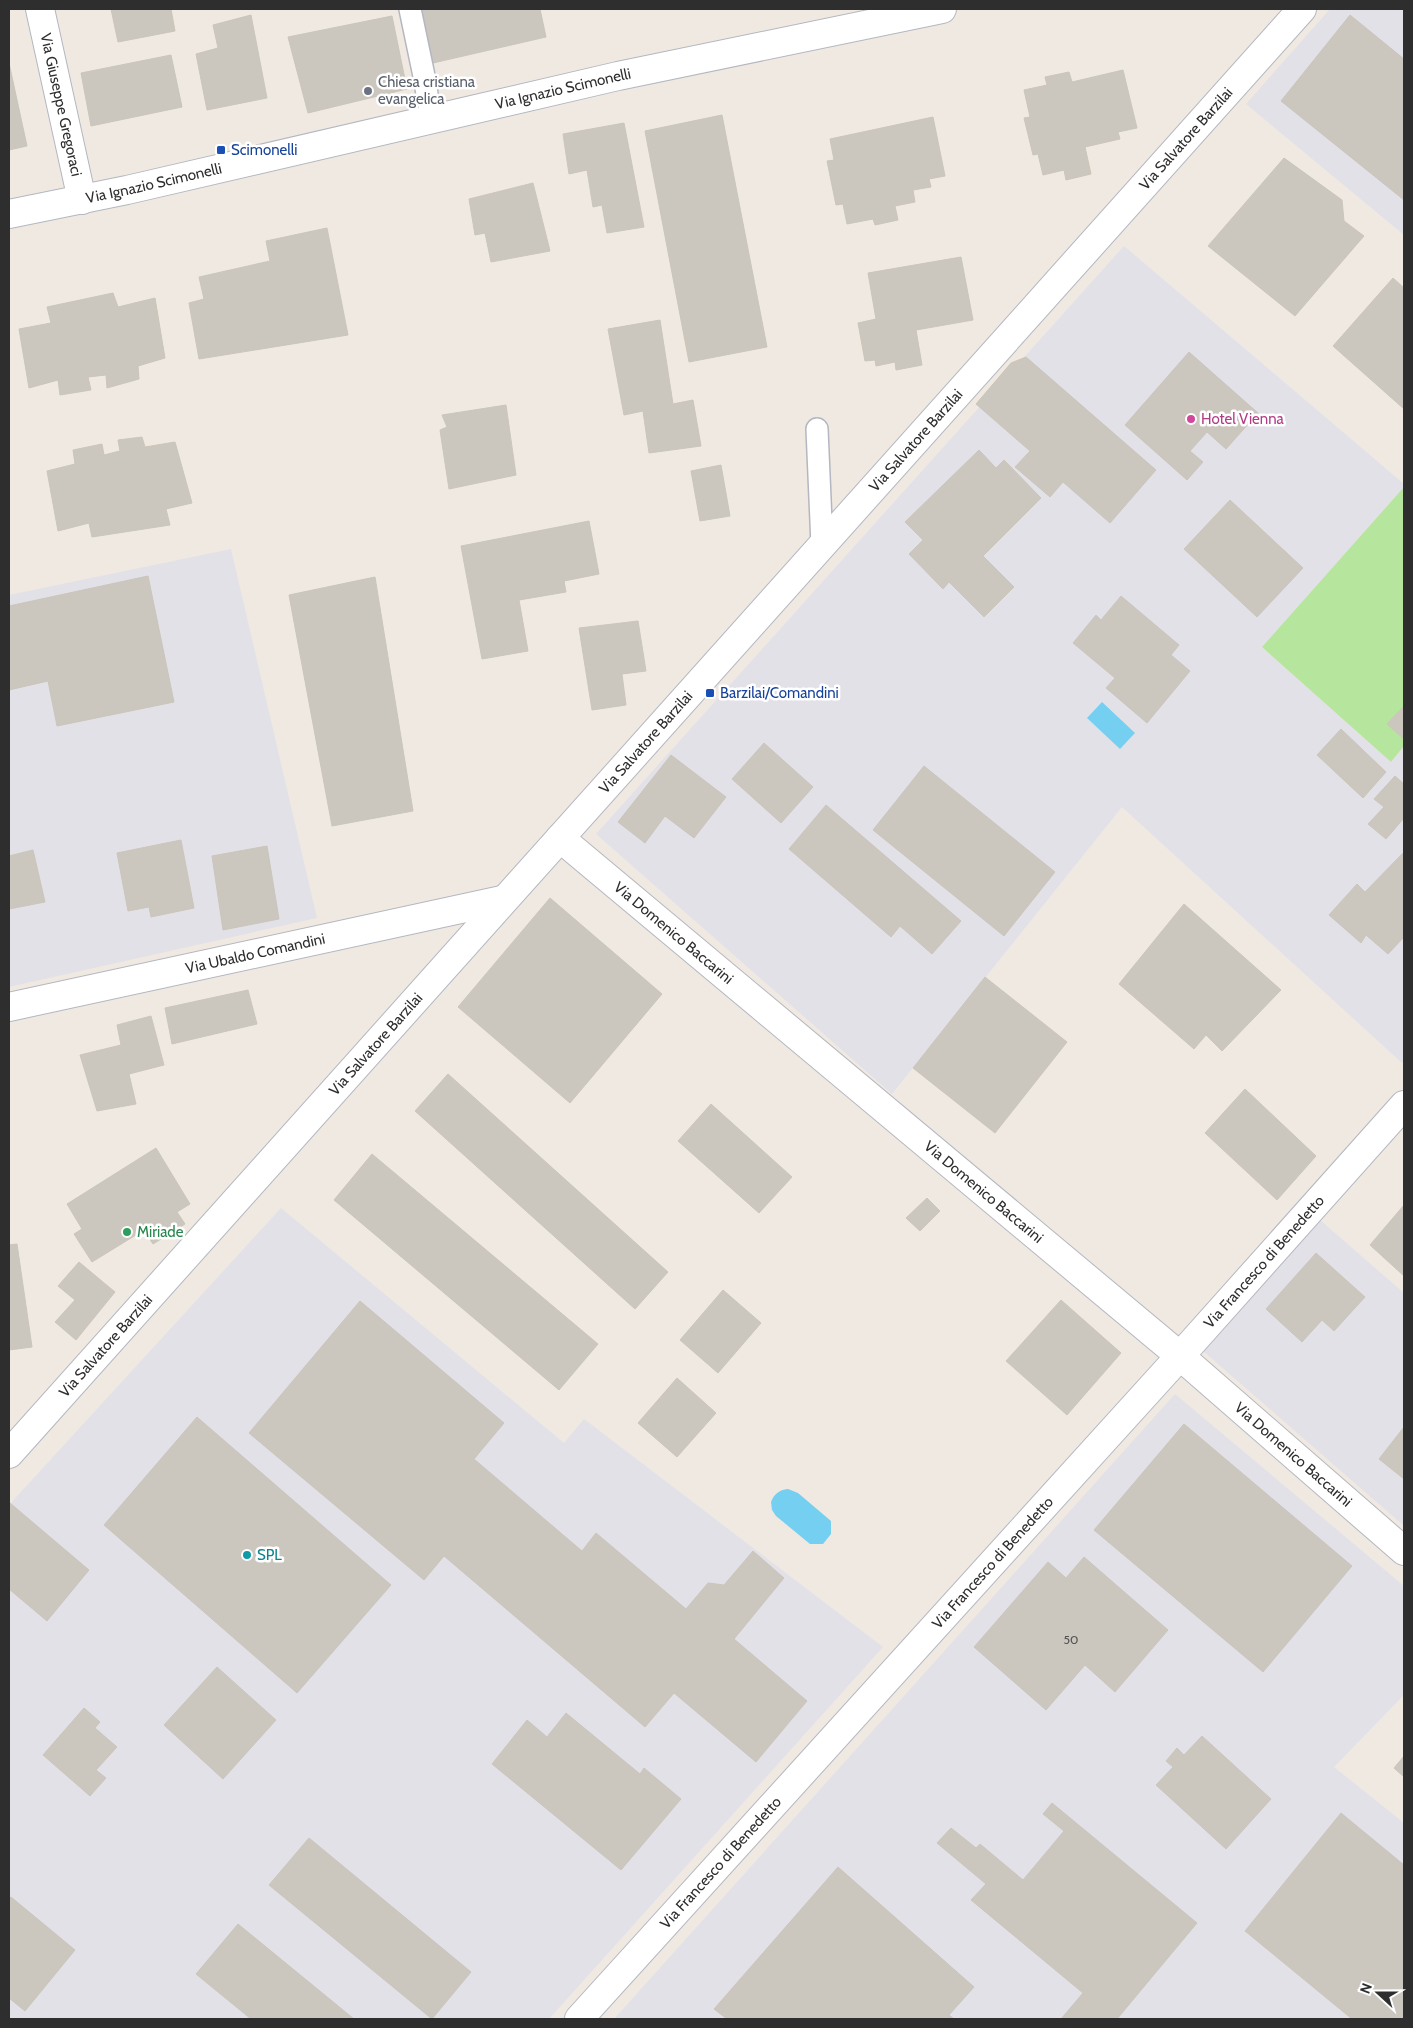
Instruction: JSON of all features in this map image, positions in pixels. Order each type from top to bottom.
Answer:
[{"type":"street","name":"Via Giuseppe Gregoraci","points":[[40,9],[82,200]]},
{"type":"street","name":"Via Ignazio Scimonelli","points":[[9,214],[82,200],[608,78],[942,9]]},
{"type":"street","name":"Via Salvatore Barzilai","points":[[9,1454],[502,900],[560,838],[1302,9]]},
{"type":"street","name":"Via Domenico Baccarini","points":[[560,838],[1180,1356],[1404,1551]]},
{"type":"street","name":"Via Ubaldo Comandini","points":[[9,1007],[502,900]]},
{"type":"street","name":"Via Francesco di Benedetto","points":[[579,2019],[1180,1356],[1404,1105]]},
{"type":"lane","points":[[410,9],[431,118]]},
{"type":"lane","points":[[817,430],[822,545]]},
{"type":"shaded area","points":[[1330,9],[1404,9],[1404,235],[1246,104]]},
{"type":"shaded area","points":[[1124,246],[1404,484],[1404,487],[1262,647],[1391,762],[1404,746],[1404,1060],[1402,1063],[1122,807],[892,1094],[596,834]]},
{"type":"shaded area","points":[[231,549],[317,918],[9,987],[9,595]]},
{"type":"shaded area","points":[[281,1208],[564,1443],[584,1419],[883,1647],[549,2019],[9,2019],[9,1505]]},
{"type":"shaded area","points":[[1320,1220],[1404,1293],[1404,1526],[1203,1351]]},
{"type":"shaded area","points":[[1175,1394],[1404,1586],[1404,1695],[1334,1767],[1404,1823],[1404,2019],[614,2019]]},
{"type":"green space","points":[[1404,487],[1404,706],[1388,724],[1404,738],[1404,746],[1391,762],[1262,647]]},
{"type":"water","points":[[1102,702],[1135,733],[1120,749],[1087,718]]},
{"type":"water","points":[[788,1489],[798,1493],[831,1521],[831,1534],[823,1544],[810,1544],[776,1516],[772,1510],[771,1502],[777,1493]]},
{"type":"building","points":[[111,9],[171,9],[175,31],[118,42]]},
{"type":"building","points":[[421,9],[540,9],[546,37],[433,63]]},
{"type":"building","points":[[251,15],[267,98],[207,110],[196,54],[218,48],[213,25]]},
{"type":"building","points":[[1350,15],[1404,59],[1404,200],[1281,101]]},
{"type":"building","points":[[392,16],[407,89],[308,113],[288,37]]},
{"type":"building","points":[[171,55],[182,107],[91,126],[81,73]]},
{"type":"building","points":[[9,63],[27,146],[9,150]]},
{"type":"building","points":[[1123,70],[1137,128],[1118,132],[1120,139],[1085,147],[1091,174],[1066,180],[1064,170],[1043,175],[1038,154],[1033,155],[1024,118],[1030,117],[1024,90],[1047,85],[1045,77],[1069,72],[1072,82]]},
{"type":"building","points":[[722,115],[767,347],[689,362],[645,131]]},
{"type":"building","points":[[933,117],[945,176],[929,179],[931,187],[913,190],[915,202],[895,206],[898,220],[875,225],[873,219],[847,224],[843,204],[836,205],[827,161],[834,160],[830,139]]},
{"type":"building","points":[[624,123],[644,227],[607,233],[602,205],[593,207],[587,170],[569,174],[563,134]]},
{"type":"building","points":[[1284,158],[1342,200],[1344,221],[1364,236],[1295,316],[1208,246]]},
{"type":"building","points":[[533,183],[550,251],[491,262],[485,233],[475,235],[469,199]]},
{"type":"building","points":[[327,228],[348,335],[199,359],[189,303],[204,299],[199,277],[270,261],[266,241]]},
{"type":"building","points":[[961,257],[973,320],[916,330],[922,365],[896,370],[895,362],[876,366],[875,360],[865,361],[858,323],[876,319],[868,273]]},
{"type":"building","points":[[1393,278],[1404,288],[1404,409],[1333,346]]},
{"type":"building","points":[[113,293],[118,307],[155,298],[165,358],[138,366],[139,379],[107,388],[106,375],[88,377],[91,390],[60,395],[58,380],[29,388],[19,329],[51,323],[47,307]]},
{"type":"building","points":[[660,320],[673,404],[693,400],[701,446],[649,453],[643,411],[624,415],[608,329]]},
{"type":"building","name":"Hotel Vienna","points":[[1189,352],[1258,413],[1226,449],[1207,432],[1190,451],[1203,462],[1187,480],[1125,425]]},
{"type":"building","points":[[1026,357],[1156,470],[1110,523],[1063,482],[1050,497],[1015,467],[1030,451],[976,404],[1011,363]]},
{"type":"building","points":[[506,405],[516,475],[449,489],[440,430],[447,427],[442,415]]},
{"type":"building","points":[[142,437],[145,447],[175,442],[192,503],[166,509],[170,525],[92,537],[89,523],[58,531],[47,471],[75,464],[73,450],[102,444],[104,455],[120,451],[118,440]]},
{"type":"building","points":[[979,450],[996,468],[1004,460],[1041,498],[983,556],[1014,587],[984,617],[949,582],[943,589],[909,554],[923,540],[905,522]]},
{"type":"building","points":[[721,465],[730,516],[700,521],[691,471]]},
{"type":"building","points":[[1230,500],[1303,568],[1257,617],[1184,549]]},
{"type":"building","points":[[589,521],[599,574],[564,581],[566,592],[519,600],[528,651],[482,659],[461,546]]},
{"type":"building","points":[[148,576],[174,702],[57,726],[48,681],[9,690],[9,606]]},
{"type":"building","points":[[375,577],[413,811],[332,826],[289,595]]},
{"type":"building","points":[[1121,596],[1179,645],[1171,655],[1190,671],[1147,723],[1106,688],[1115,678],[1073,643],[1096,615],[1101,620]]},
{"type":"building","points":[[638,621],[646,671],[622,674],[626,705],[592,710],[579,628]]},
{"type":"building","points":[[1404,706],[1404,739],[1387,724]]},
{"type":"building","points":[[1341,729],[1386,772],[1363,798],[1317,755]]},
{"type":"building","points":[[764,743],[813,787],[781,823],[732,779]]},
{"type":"building","points":[[671,755],[726,797],[694,838],[665,816],[645,843],[618,822]]},
{"type":"building","points":[[924,766],[1055,872],[1004,936],[873,830]]},
{"type":"building","points":[[1395,776],[1404,784],[1404,818],[1386,839],[1368,824],[1384,807],[1374,799]]},
{"type":"building","points":[[826,805],[961,921],[932,954],[900,926],[891,937],[789,849]]},
{"type":"building","points":[[181,840],[194,908],[151,917],[149,907],[128,911],[117,853]]},
{"type":"building","points":[[267,846],[279,919],[223,930],[212,856]]},
{"type":"building","points":[[33,850],[45,902],[9,909],[9,856]]},
{"type":"building","points":[[1404,852],[1404,937],[1388,954],[1366,935],[1361,943],[1329,915],[1357,884],[1365,892]]},
{"type":"building","points":[[550,898],[662,994],[570,1103],[458,1007]]},
{"type":"building","points":[[1184,904],[1281,990],[1222,1051],[1206,1035],[1194,1049],[1119,984]]},
{"type":"building","points":[[985,977],[1067,1042],[995,1133],[913,1068]]},
{"type":"building","points":[[248,990],[257,1024],[172,1044],[165,1008]]},
{"type":"building","points":[[151,1016],[164,1065],[129,1074],[136,1104],[97,1111],[80,1055],[121,1045],[117,1025]]},
{"type":"building","points":[[448,1074],[668,1272],[635,1309],[415,1111]]},
{"type":"building","points":[[1245,1089],[1316,1156],[1277,1200],[1205,1133]]},
{"type":"building","points":[[711,1104],[792,1177],[759,1213],[678,1141]]},
{"type":"building","points":[[156,1148],[190,1204],[177,1212],[185,1224],[153,1244],[144,1230],[92,1262],[74,1234],[82,1229],[67,1204]]},
{"type":"building","points":[[372,1154],[598,1344],[559,1390],[334,1200]]},
{"type":"building","points":[[927,1198],[940,1211],[920,1231],[906,1218]]},
{"type":"building","points":[[1404,1205],[1404,1276],[1370,1245]]},
{"type":"building","points":[[17,1244],[32,1347],[9,1350],[9,1245]]},
{"type":"building","points":[[1316,1253],[1365,1297],[1334,1331],[1322,1320],[1302,1342],[1266,1309]]},
{"type":"building","points":[[79,1262],[115,1292],[76,1340],[55,1322],[75,1300],[58,1286]]},
{"type":"building","points":[[723,1290],[761,1323],[718,1373],[680,1340]]},
{"type":"building","points":[[1061,1300],[1121,1353],[1067,1415],[1006,1361]]},
{"type":"building","points":[[360,1301],[504,1423],[474,1459],[582,1551],[596,1533],[686,1609],[708,1583],[724,1585],[753,1551],[784,1578],[734,1639],[807,1701],[756,1762],[674,1693],[645,1727],[444,1556],[424,1580],[249,1433]]},
{"type":"building","points":[[677,1378],[716,1413],[677,1457],[638,1423]]},
{"type":"building","name":"SPL","points":[[197,1417],[391,1585],[297,1693],[104,1525]]},
{"type":"building","points":[[1184,1424],[1352,1566],[1263,1672],[1094,1530]]},
{"type":"building","points":[[1404,1427],[1404,1479],[1379,1459]]},
{"type":"building","points":[[10,1503],[89,1570],[47,1621],[9,1589]]},
{"type":"building","points":[[1084,1557],[1168,1630],[1115,1692],[1085,1665],[1046,1710],[974,1647],[1048,1562],[1066,1578]]},
{"type":"building","points":[[217,1667],[276,1720],[223,1779],[164,1725]]},
{"type":"building","points":[[84,1708],[100,1722],[95,1728],[117,1747],[96,1770],[106,1778],[90,1796],[43,1755]]},
{"type":"building","points":[[566,1713],[640,1774],[644,1768],[681,1799],[621,1870],[492,1764],[527,1720],[547,1737]]},
{"type":"building","points":[[1202,1736],[1271,1799],[1226,1849],[1156,1785],[1173,1767],[1166,1761],[1177,1748],[1184,1755]]},
{"type":"building","points":[[1404,1756],[1404,1777],[1394,1768]]},
{"type":"building","points":[[1052,1803],[1197,1923],[1117,2019],[1061,2019],[1083,1993],[971,1900],[986,1884],[937,1843],[951,1828],[976,1848],[980,1844],[1023,1880],[1064,1831],[1043,1814]]},
{"type":"building","points":[[1341,1813],[1404,1865],[1404,2019],[1352,2019],[1245,1931]]},
{"type":"building","points":[[309,1838],[471,1972],[432,2019],[269,1885]]},
{"type":"building","points":[[838,1867],[974,1987],[949,2015],[954,2019],[727,2019],[714,2009]]},
{"type":"building","points":[[11,1897],[75,1950],[25,2011],[9,1998],[9,1899]]},
{"type":"building","points":[[238,1924],[354,2019],[251,2019],[196,1974]]},
{"type":"place","name":"Chiesa cristiana evangelica","points":[[368,91]]},
{"type":"place","name":"Scimonelli","points":[[221,150]]},
{"type":"place","name":"Hotel Vienna","points":[[1191,419]]},
{"type":"place","name":"Barzilai/Comandini","points":[[710,693]]},
{"type":"place","name":"Miriade","points":[[127,1232]]},
{"type":"place","name":"SPL","points":[[247,1555]]}]
